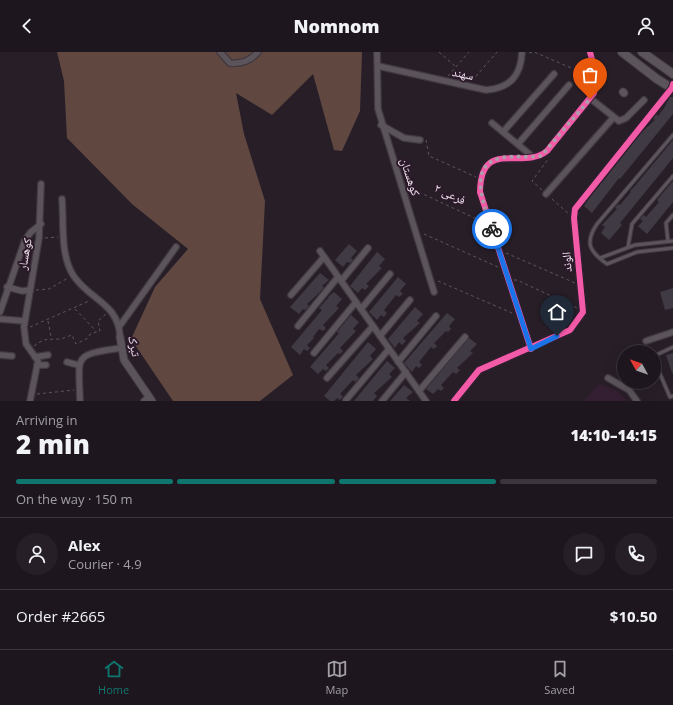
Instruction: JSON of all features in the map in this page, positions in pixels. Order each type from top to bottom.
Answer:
[{"type":"main road","points":[[622,52],[657,79],[673,87]]},
{"type":"main road","points":[[642,52],[673,74]]},
{"type":"street","points":[[220,52],[230,63],[241,64],[253,58],[258,52]]},
{"type":"street","name":"کوهستان","points":[[377,52],[378,109],[434,292]]},
{"type":"street","points":[[531,349],[504,270],[480,192],[480,179],[486,167],[494,160],[502,158],[541,156],[547,151],[590,99],[596,84],[593,61],[590,52]]},
{"type":"street","points":[[593,61],[596,52]]},
{"type":"street","name":"سهند","points":[[378,66],[486,90],[498,89],[508,84],[517,75],[521,64],[522,53]]},
{"type":"street","points":[[503,132],[554,74]]},
{"type":"street","points":[[518,144],[569,85]]},
{"type":"street","name":"الوند","points":[[583,311],[574,218],[575,209],[673,87]]},
{"type":"street","points":[[590,99],[613,118],[619,121],[623,120],[644,100]]},
{"type":"street","points":[[546,194],[613,118]]},
{"type":"street","points":[[492,123],[533,157]]},
{"type":"street","points":[[382,125],[404,138],[420,140]]},
{"type":"street","name":"کوهسار","points":[[24,324],[41,224],[42,184]]},
{"type":"street","points":[[62,199],[65,252],[73,275]]},
{"type":"street","points":[[0,312],[7,287],[24,240],[41,224]]},
{"type":"street","points":[[119,326],[176,247]]},
{"type":"street","points":[[298,326],[368,248]]},
{"type":"street","points":[[320,251],[426,401]]},
{"type":"street","points":[[291,295],[324,257]]},
{"type":"street","points":[[361,309],[390,274]]},
{"type":"street","name":"تبرک","points":[[73,275],[96,298],[111,309],[119,326],[121,348],[124,360],[149,400]]},
{"type":"street","points":[[7,287],[22,291],[30,290]]},
{"type":"street","points":[[380,336],[410,300]]},
{"type":"street","points":[[314,353],[356,302]]},
{"type":"street","points":[[454,401],[479,370],[531,349],[570,330],[583,311]]},
{"type":"street","points":[[398,362],[436,316]]},
{"type":"street","points":[[0,319],[24,324],[26,344],[35,357],[38,365],[30,401]]},
{"type":"street","points":[[327,378],[373,326]]},
{"type":"street","points":[[646,341],[673,332]]},
{"type":"street","points":[[419,391],[465,337]]},
{"type":"street","points":[[80,401],[78,365],[82,358],[88,354],[121,348]]},
{"type":"street","points":[[346,400],[389,349]]},
{"type":"street","points":[[0,355],[12,356]]},
{"type":"street","points":[[35,357],[48,355]]},
{"type":"street","points":[[66,362],[78,365]]},
{"type":"street","points":[[38,365],[46,365]]},
{"type":"street","points":[[382,401],[406,372]]},
{"type":"street","points":[[608,378],[629,390],[637,401]]},
{"type":"lane","points":[[673,135],[591,233],[590,242],[592,252],[608,264],[636,252],[673,248]]},
{"type":"lane","points":[[628,247],[632,224],[673,176]]},
{"type":"lane","points":[[668,241],[666,223],[673,215]]},
{"type":"lane","points":[[600,258],[628,247],[673,241]]},
{"type":"lane","points":[[661,353],[673,347]]},
{"type":"lane","points":[[661,376],[670,397],[673,396]]},
{"type":"path","points":[[439,52],[456,67]]},
{"type":"path","points":[[444,81],[469,52]]},
{"type":"path","points":[[468,86],[497,52]]},
{"type":"path","points":[[522,53],[534,52],[576,70],[593,61]]},
{"type":"path","points":[[420,140],[427,140],[429,156],[480,179]]},
{"type":"path","points":[[416,230],[504,270]]},
{"type":"path","points":[[39,238],[64,237]]},
{"type":"path","points":[[498,250],[580,286]]},
{"type":"path","points":[[30,290],[49,289],[73,275]]},
{"type":"path","points":[[430,278],[519,316]]},
{"type":"path","points":[[508,282],[518,280],[583,311]]},
{"type":"path","points":[[24,324],[33,327],[96,298]]},
{"type":"path","points":[[74,308],[96,332]]},
{"type":"path","points":[[29,350],[40,341],[51,338],[58,339],[72,335],[76,344],[88,338],[90,334],[100,331],[98,321],[111,309]]},
{"type":"path","points":[[48,320],[51,338]]},
{"type":"path","points":[[31,394],[51,394],[64,390],[80,390]]},
{"type":"shaded area","points":[[57,52],[362,52],[360,111],[342,151],[334,150],[313,74],[272,115],[236,93],[244,134],[265,201],[260,299],[293,375],[260,401],[173,401],[131,339],[155,287],[188,249],[132,204],[67,138],[64,81]]},
{"type":"shaded area","points":[[599,384],[616,390],[628,401],[584,401]]},
{"type":"building","points":[[670,97],[673,97],[673,114],[620,179],[619,178],[592,213],[584,206],[588,200],[643,131],[655,120],[653,118],[656,114],[658,116]]},
{"type":"building","points":[[673,140],[673,158],[620,223],[622,225],[609,240],[601,233],[605,227],[602,225],[617,209],[615,208],[618,204],[620,205]]},
{"type":"building","points":[[673,181],[673,202],[647,234],[638,226],[643,221],[640,219],[644,215],[646,217],[659,202],[657,200]]},
{"type":"building","points":[[349,244],[357,251],[351,258],[353,260],[350,263],[347,262],[343,267],[335,260]]},
{"type":"building","points":[[377,252],[385,259],[379,266],[382,268],[366,284],[369,286],[365,290],[362,288],[358,293],[350,286]]},
{"type":"building","points":[[320,273],[329,280],[322,286],[324,288],[307,304],[309,306],[305,310],[303,309],[299,314],[290,307]]},
{"type":"building","points":[[398,277],[406,284],[400,291],[403,294],[399,297],[396,295],[384,310],[387,313],[384,317],[381,315],[377,320],[369,312]]},
{"type":"building","points":[[673,288],[673,308],[665,310],[660,292]]},
{"type":"building","points":[[334,292],[342,299],[336,306],[339,308],[323,325],[326,328],[323,331],[319,329],[313,337],[314,338],[307,345],[310,348],[307,351],[304,349],[300,355],[291,347],[322,310],[319,308]]},
{"type":"building","points":[[415,307],[423,314],[417,321],[420,323],[403,338],[406,341],[402,345],[399,342],[395,348],[388,339]]},
{"type":"building","points":[[447,313],[455,319],[449,326],[451,329],[448,332],[446,331],[434,343],[437,346],[434,349],[431,347],[419,362],[422,365],[419,368],[416,366],[412,372],[404,363]]},
{"type":"building","points":[[351,315],[359,322],[353,329],[356,331],[340,348],[343,351],[340,354],[338,353],[326,365],[329,368],[326,371],[323,369],[318,374],[310,367],[339,333],[337,332]]},
{"type":"building","points":[[469,338],[477,344],[470,351],[473,353],[457,368],[460,370],[456,374],[453,372],[441,385],[444,388],[441,391],[438,389],[433,394],[426,389]]},
{"type":"building","points":[[368,342],[376,349],[370,356],[373,359],[356,375],[359,378],[355,382],[353,380],[340,394],[343,396],[340,400],[337,398],[334,401],[330,401],[324,396]]},
{"type":"building","points":[[673,353],[673,373],[672,373],[666,355]]},
{"type":"building","points":[[387,361],[395,368],[389,374],[392,377],[374,393],[377,396],[373,401],[354,401]]},
{"type":"building","points":[[404,385],[413,392],[406,398],[410,401],[390,401]]},
{"type":"cycle path","points":[[531,349],[480,192],[482,175],[487,165],[495,160],[504,158],[526,158],[537,156],[547,151],[594,93],[596,75],[590,52]]},
{"type":"cycle path","points":[[454,401],[479,370],[570,330],[583,312],[574,218],[575,209],[672,88],[673,84]]},
{"type":"way so far","points":[[492,229],[480,192],[480,179],[486,167],[494,160],[502,158],[541,156],[547,151],[590,99]]},
{"type":"route","points":[[492,229],[519,316],[531,349],[557,336]]}]
